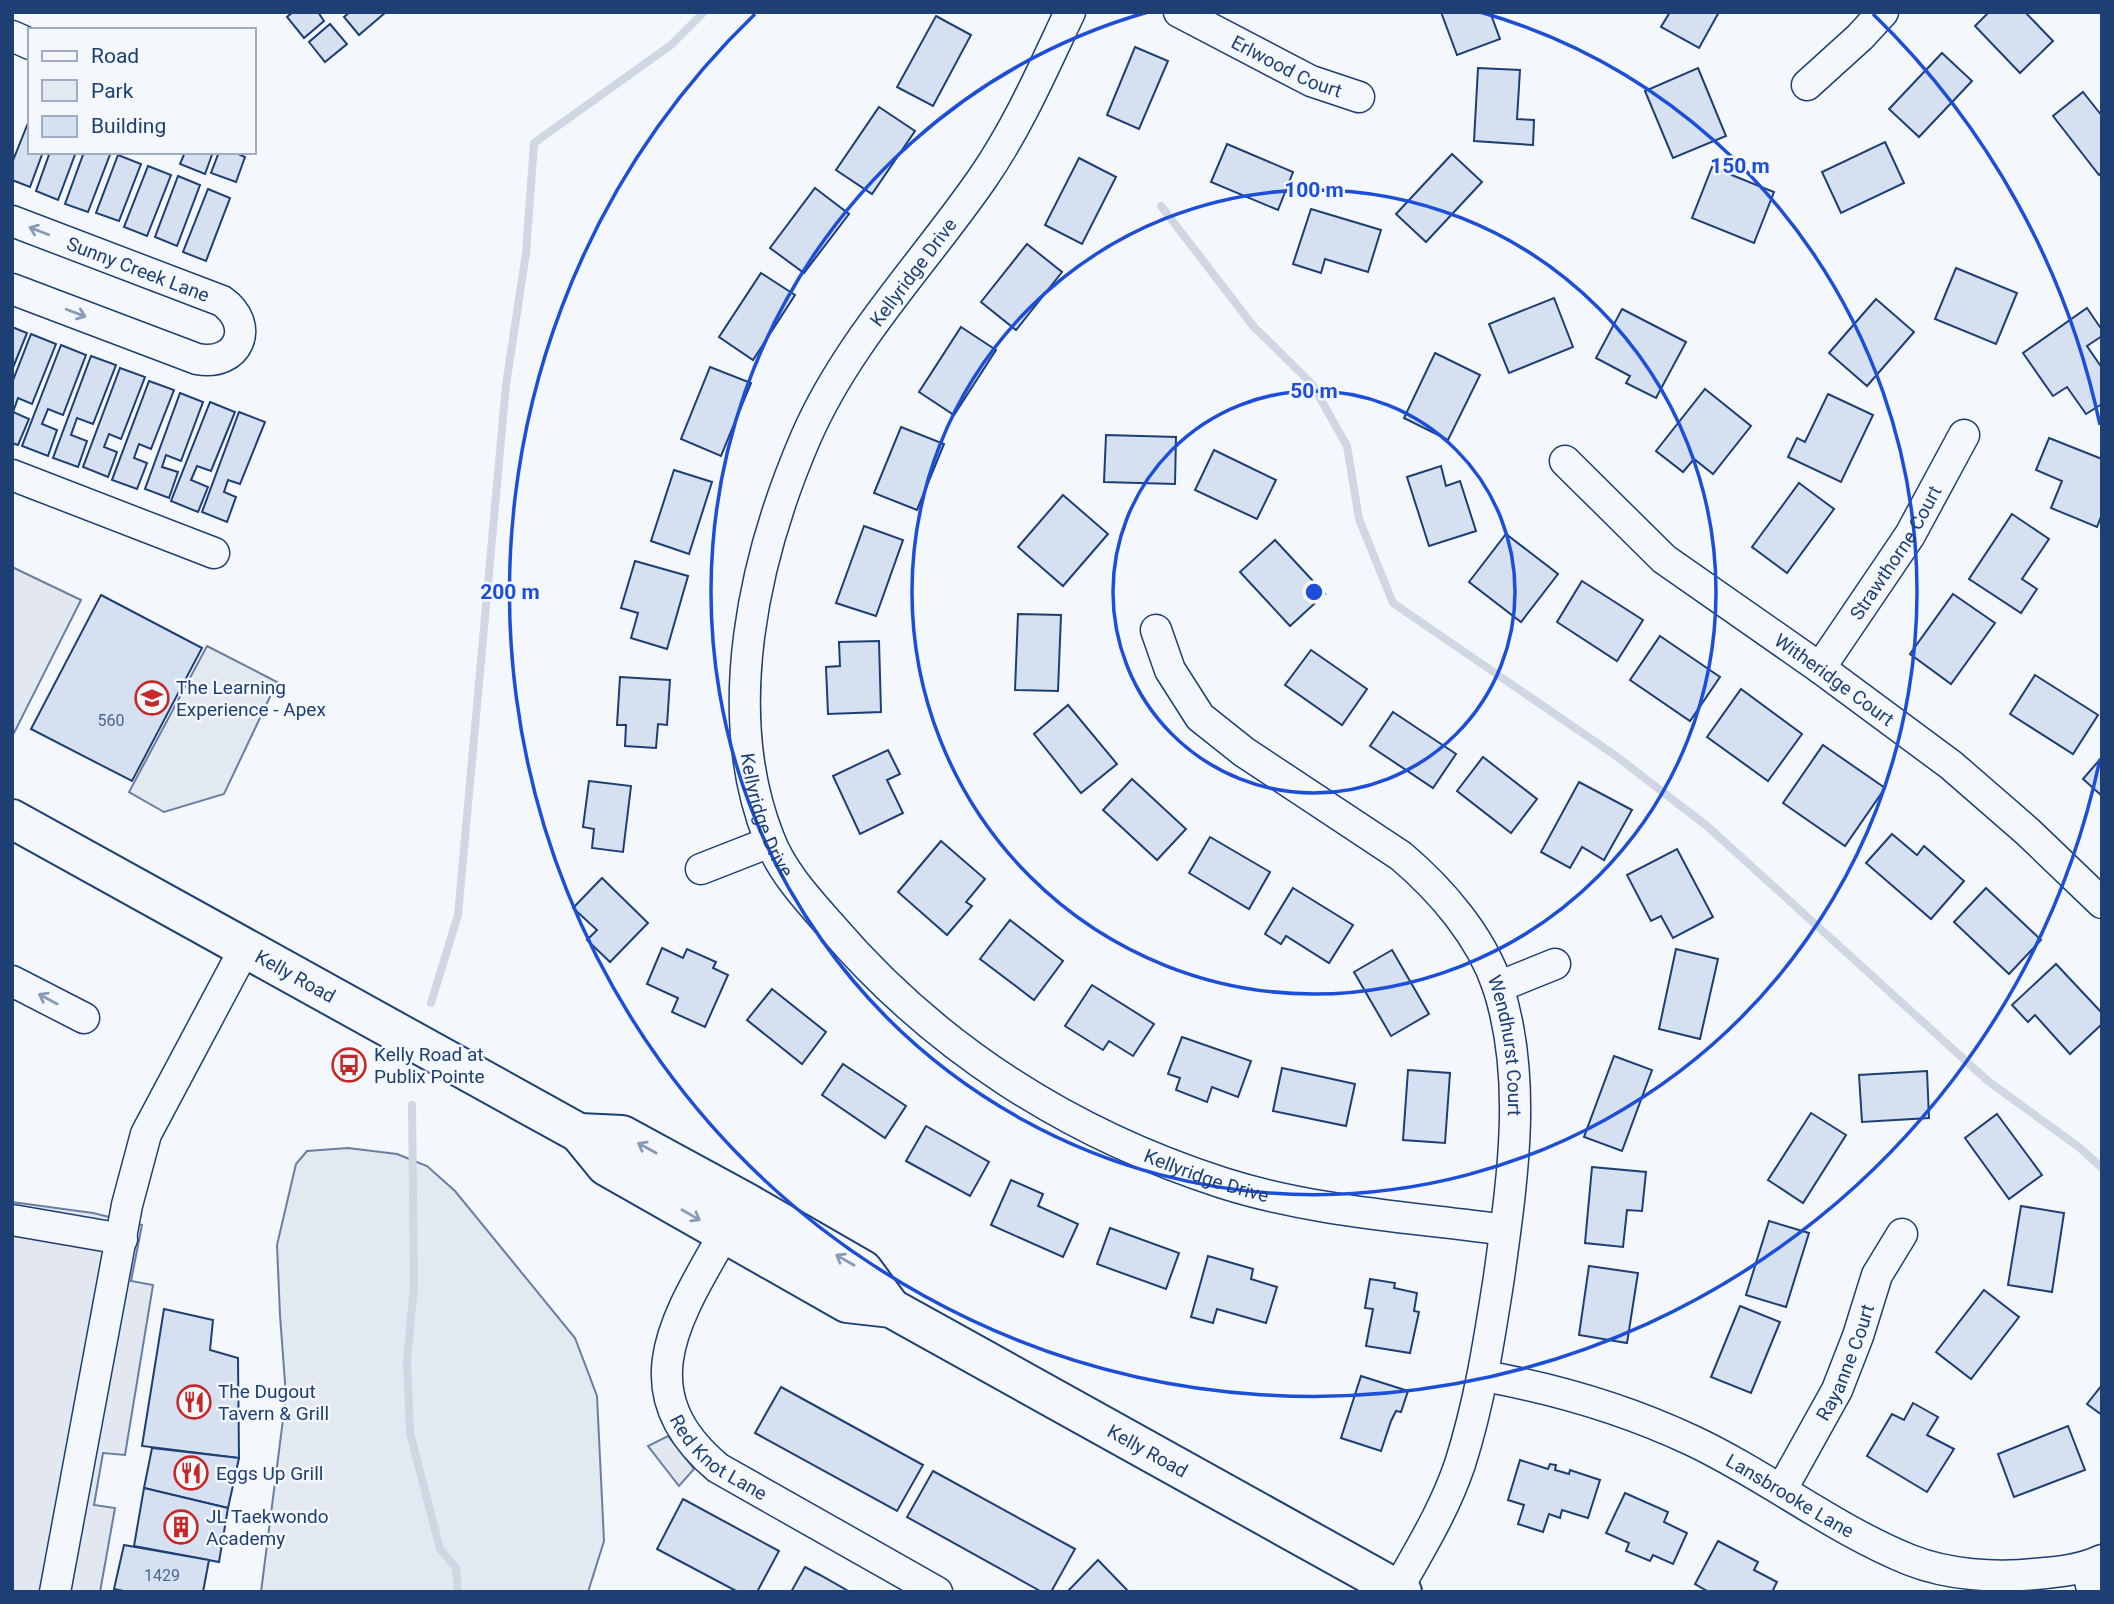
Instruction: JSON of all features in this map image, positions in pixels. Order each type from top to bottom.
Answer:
[{"type":"main road","name":"Kelly Road","points":[[12,819],[246,946],[579,1133],[606,1166],[846,1303],[891,1308],[1399,1591]]},
{"type":"main road","name":"Kelly Road","points":[[579,1133],[622,1135],[747,1203],[863,1270],[891,1308]]},
{"type":"street","name":"Kellyridge Drive","points":[[1070,12],[1007,141],[938,240],[858,344],[808,434],[788,483],[770,536],[745,668],[750,764],[770,842],[802,893],[866,967],[959,1048],[1014,1087],[1075,1122],[1180,1168],[1276,1197],[1342,1210],[1505,1230]]},
{"type":"street","name":"Erlwood Court","points":[[1178,12],[1311,81],[1359,97]]},
{"type":"street","points":[[1807,85],[1883,12]]},
{"type":"street","points":[[12,36],[28,43]]},
{"type":"street","name":"Sunny Creek Lane","points":[[12,222],[222,301],[233,308],[240,320],[241,331],[230,354],[209,361],[197,359],[12,289]]},
{"type":"street","name":"Strawthorne Court","points":[[1820,667],[1910,535],[1965,435]]},
{"type":"street","name":"Witheridge Court","points":[[1565,461],[1664,559],[1820,667],[1992,799],[2102,903]]},
{"type":"street","points":[[12,475],[214,552]]},
{"type":"street","name":"Wendhurst Court","points":[[1156,630],[1170,670],[1200,717],[1244,752],[1401,856],[1419,872],[1463,923],[1481,951],[1498,987],[1513,1052],[1515,1128],[1505,1230],[1484,1376],[1460,1463],[1444,1504],[1399,1591]]},
{"type":"street","points":[[701,869],[770,842]]},
{"type":"street","points":[[55,1592],[127,1205],[146,1134],[246,946]]},
{"type":"street","points":[[1498,987],[1555,964]]},
{"type":"street","points":[[12,981],[84,1018]]},
{"type":"street","points":[[12,1220],[122,1239]]},
{"type":"street","name":"Red Knot Lane","points":[[724,1234],[678,1319],[671,1340],[667,1365],[668,1387],[681,1428],[695,1449],[718,1468],[937,1592]]},
{"type":"street","name":"Rayanne Court","points":[[1782,1489],[1837,1391],[1877,1275],[1902,1234]]},
{"type":"street","name":"Lansbrooke Lane","points":[[1484,1376],[1558,1391],[1634,1416],[1692,1440],[1878,1545],[1911,1560],[1940,1569],[2017,1576],[2094,1573]]},
{"type":"green space","points":[[207,646],[277,682],[224,794],[164,812],[129,792]]},
{"type":"green space","points":[[348,1148],[397,1154],[427,1166],[455,1191],[575,1338],[597,1396],[604,1541],[588,1592],[261,1592],[286,1396],[277,1245],[296,1164],[307,1151]]},
{"type":"shaded area","points":[[12,567],[81,600],[14,733],[12,732]]},
{"type":"shaded area","points":[[12,1202],[93,1213],[142,1225],[131,1281],[153,1285],[125,1455],[103,1453],[94,1505],[115,1508],[100,1592],[12,1592]]},
{"type":"shaded area","points":[[668,1436],[694,1469],[679,1486],[648,1446]]},
{"type":"building","points":[[293,12],[318,12],[324,21],[304,38],[287,17]]},
{"type":"building","points":[[350,12],[386,12],[359,35],[344,17]]},
{"type":"building","points":[[1441,12],[1490,12],[1500,39],[1457,55]]},
{"type":"building","points":[[1670,12],[1719,12],[1699,48],[1661,27]]},
{"type":"building","points":[[1989,12],[2025,12],[2053,41],[2020,73],[1975,26]]},
{"type":"building","points":[[936,16],[971,35],[933,106],[897,87]]},
{"type":"building","points":[[330,24],[347,44],[325,62],[309,42]]},
{"type":"building","points":[[1135,47],[1168,61],[1139,129],[1107,115]]},
{"type":"building","points":[[1942,53],[1972,81],[1919,137],[1889,109]]},
{"type":"building","points":[[1478,68],[1520,70],[1517,119],[1534,120],[1533,145],[1474,141]]},
{"type":"building","points":[[1698,68],[1726,136],[1673,158],[1645,91]]},
{"type":"building","points":[[2083,92],[2102,116],[2102,172],[2099,175],[2053,116]]},
{"type":"building","points":[[879,107],[915,131],[872,194],[836,170]]},
{"type":"building","points":[[28,123],[28,154],[42,154],[30,187],[12,180],[12,163]]},
{"type":"building","points":[[1885,142],[1904,183],[1841,213],[1822,172]]},
{"type":"building","points":[[1227,144],[1293,172],[1278,210],[1211,182]]},
{"type":"building","points":[[49,154],[75,154],[58,200],[36,191]]},
{"type":"building","points":[[83,154],[110,154],[88,212],[65,204]]},
{"type":"building","points":[[184,154],[212,154],[205,174],[180,164]]},
{"type":"building","points":[[218,154],[238,154],[245,157],[236,182],[211,173]]},
{"type":"building","points":[[1452,154],[1482,182],[1426,242],[1396,214]]},
{"type":"building","points":[[118,155],[141,164],[119,221],[96,213]]},
{"type":"building","points":[[1079,158],[1116,177],[1082,244],[1045,225]]},
{"type":"building","points":[[148,166],[171,175],[147,236],[124,227]]},
{"type":"building","points":[[1712,167],[1774,192],[1754,243],[1692,218]]},
{"type":"building","points":[[178,176],[200,185],[177,246],[155,237]]},
{"type":"building","points":[[815,188],[849,214],[804,273],[770,248]]},
{"type":"building","points":[[208,189],[230,198],[206,261],[183,252]]},
{"type":"building","points":[[1311,209],[1381,230],[1368,272],[1325,259],[1321,273],[1293,264]]},
{"type":"building","points":[[1027,244],[1062,272],[1016,330],[981,302]]},
{"type":"building","points":[[1956,268],[2017,293],[1996,344],[1935,319]]},
{"type":"building","points":[[761,273],[795,295],[753,360],[719,337]]},
{"type":"building","points":[[1554,298],[1573,347],[1509,373],[1489,324]]},
{"type":"building","points":[[1876,299],[1914,332],[1867,386],[1829,353]]},
{"type":"building","points":[[2087,308],[2102,330],[2102,336],[2087,346],[2102,368],[2102,404],[2086,414],[2067,387],[2053,396],[2023,353]]},
{"type":"building","points":[[1622,309],[1686,342],[1656,398],[1626,383],[1630,376],[1596,358]]},
{"type":"building","points":[[12,327],[27,333],[12,370]]},
{"type":"building","points":[[961,327],[996,350],[954,415],[919,392]]},
{"type":"building","points":[[31,334],[56,344],[32,404],[18,398],[13,412],[29,419],[18,445],[12,443],[12,383]]},
{"type":"building","points":[[61,345],[86,355],[63,415],[48,409],[42,424],[57,430],[48,456],[22,446]]},
{"type":"building","points":[[1435,353],[1480,375],[1448,440],[1404,418]]},
{"type":"building","points":[[91,356],[116,365],[93,424],[77,418],[71,435],[87,441],[78,467],[53,458]]},
{"type":"building","points":[[710,367],[751,383],[721,456],[681,439]]},
{"type":"building","points":[[120,368],[145,377],[121,439],[109,434],[104,447],[117,452],[108,477],[83,467]]},
{"type":"building","points":[[149,381],[174,390],[151,449],[139,444],[134,458],[147,463],[137,489],[112,480]]},
{"type":"building","points":[[1705,389],[1751,426],[1713,474],[1694,459],[1683,472],[1656,451]]},
{"type":"building","points":[[180,393],[203,402],[181,461],[166,455],[162,467],[178,472],[169,498],[145,489]]},
{"type":"building","points":[[1828,394],[1873,415],[1841,482],[1788,457],[1797,438],[1805,442]]},
{"type":"building","points":[[210,402],[235,412],[211,471],[197,466],[191,480],[208,487],[198,512],[171,501]]},
{"type":"building","points":[[239,412],[265,422],[240,484],[228,480],[224,492],[236,497],[227,522],[202,512]]},
{"type":"building","points":[[901,427],[944,444],[917,510],[874,493]]},
{"type":"building","points":[[1106,435],[1176,437],[1175,484],[1104,482]]},
{"type":"building","points":[[2049,438],[2102,459],[2102,514],[2097,527],[2051,508],[2062,481],[2036,470]]},
{"type":"building","points":[[1214,450],[1276,480],[1257,519],[1195,490]]},
{"type":"building","points":[[1441,466],[1446,486],[1460,481],[1476,531],[1429,546],[1407,477]]},
{"type":"building","points":[[674,470],[712,482],[689,554],[651,541]]},
{"type":"building","points":[[1799,483],[1834,509],[1787,573],[1752,547]]},
{"type":"building","points":[[1063,495],[1108,534],[1063,586],[1018,547]]},
{"type":"building","points":[[2012,514],[2049,539],[2022,579],[2037,589],[2021,613],[1969,579]]},
{"type":"building","points":[[864,526],[903,540],[876,616],[836,603]]},
{"type":"building","points":[[1506,534],[1558,574],[1521,622],[1469,582]]},
{"type":"building","points":[[1275,540],[1325,594],[1290,626],[1240,572]]},
{"type":"building","points":[[635,561],[688,576],[667,649],[631,638],[638,613],[621,608]]},
{"type":"building","points":[[1582,581],[1643,620],[1617,661],[1557,622]]},
{"type":"building","points":[[1953,594],[1995,623],[1951,684],[1910,654]]},
{"type":"building","points":[[101,595],[202,648],[132,781],[31,729]]},
{"type":"building","points":[[1018,614],[1061,615],[1058,691],[1015,690]]},
{"type":"building","points":[[1660,636],[1720,677],[1690,721],[1630,680]]},
{"type":"building","points":[[879,641],[881,712],[828,714],[826,667],[840,666],[839,642]]},
{"type":"building","points":[[1311,650],[1367,689],[1342,725],[1285,685]]},
{"type":"building","points":[[2035,675],[2098,715],[2073,754],[2010,714]]},
{"type":"building","points":[[620,677],[670,680],[667,725],[658,724],[656,748],[625,746],[626,725],[617,725]]},
{"type":"building","points":[[1741,689],[1802,734],[1768,781],[1707,737]]},
{"type":"building","points":[[1068,705],[1117,764],[1081,793],[1034,734]]},
{"type":"building","points":[[1393,712],[1456,754],[1433,788],[1370,746]]},
{"type":"building","points":[[1823,745],[1885,788],[1845,846],[1783,803]]},
{"type":"building","points":[[888,750],[900,774],[887,780],[903,813],[860,834],[833,776]]},
{"type":"building","points":[[1483,757],[1537,799],[1511,833],[1457,791]]},
{"type":"building","points":[[2102,757],[2102,796],[2083,779]]},
{"type":"building","points":[[1132,779],[1186,829],[1157,860],[1103,810]]},
{"type":"building","points":[[589,781],[631,786],[623,852],[592,848],[594,829],[583,827]]},
{"type":"building","points":[[1579,782],[1632,810],[1604,860],[1582,847],[1570,868],[1541,852]]},
{"type":"building","points":[[1892,834],[1917,855],[1924,846],[1964,881],[1931,919],[1866,863]]},
{"type":"building","points":[[1210,837],[1270,872],[1249,909],[1189,873]]},
{"type":"building","points":[[941,841],[985,879],[966,902],[972,906],[947,935],[898,892]]},
{"type":"building","points":[[1677,849],[1713,917],[1673,938],[1661,916],[1651,921],[1627,875]]},
{"type":"building","points":[[602,878],[648,923],[610,962],[587,940],[597,930],[573,908]]},
{"type":"building","points":[[1293,888],[1353,925],[1329,963],[1286,936],[1281,944],[1265,934]]},
{"type":"building","points":[[1986,888],[2041,940],[2009,974],[1954,922]]},
{"type":"building","points":[[1010,920],[1063,961],[1034,1000],[980,959]]},
{"type":"building","points":[[662,948],[683,958],[687,949],[716,962],[713,968],[728,975],[705,1027],[672,1012],[678,998],[647,984]]},
{"type":"building","points":[[1676,949],[1718,959],[1700,1039],[1659,1029]]},
{"type":"building","points":[[1392,950],[1429,1014],[1391,1036],[1354,972]]},
{"type":"building","points":[[2056,964],[2102,1013],[2102,1024],[2070,1054],[2035,1015],[2028,1022],[2012,1005]]},
{"type":"building","points":[[1092,985],[1154,1024],[1133,1056],[1109,1041],[1103,1050],[1065,1026]]},
{"type":"building","points":[[772,989],[826,1032],[802,1064],[747,1020]]},
{"type":"building","points":[[1182,1037],[1251,1061],[1238,1097],[1212,1087],[1207,1102],[1176,1090],[1180,1078],[1168,1074]]},
{"type":"building","points":[[1614,1056],[1652,1070],[1622,1151],[1584,1137]]},
{"type":"building","points":[[843,1064],[906,1106],[885,1138],[822,1095]]},
{"type":"building","points":[[1282,1068],[1355,1084],[1346,1126],[1273,1111]]},
{"type":"building","points":[[1408,1070],[1450,1073],[1445,1143],[1403,1140]]},
{"type":"building","points":[[1927,1071],[1929,1118],[1862,1122],[1859,1075]]},
{"type":"building","points":[[1811,1113],[1846,1135],[1803,1203],[1768,1180]]},
{"type":"building","points":[[1997,1114],[2042,1175],[2009,1199],[1965,1138]]},
{"type":"building","points":[[926,1126],[989,1162],[970,1196],[906,1161]]},
{"type":"building","points":[[1592,1167],[1646,1172],[1642,1211],[1627,1210],[1623,1247],[1585,1243]]},
{"type":"building","points":[[1011,1180],[1043,1194],[1038,1206],[1078,1224],[1063,1257],[991,1225]]},
{"type":"building","points":[[2021,1206],[2064,1213],[2052,1292],[2008,1285]]},
{"type":"building","points":[[1769,1221],[1809,1233],[1786,1307],[1746,1295]]},
{"type":"building","points":[[1110,1228],[1179,1253],[1166,1289],[1097,1264]]},
{"type":"building","points":[[1208,1256],[1253,1269],[1251,1279],[1277,1287],[1266,1323],[1217,1309],[1213,1323],[1191,1317]]},
{"type":"building","points":[[1589,1266],[1638,1273],[1627,1343],[1579,1335]]},
{"type":"building","points":[[1370,1279],[1395,1283],[1394,1288],[1417,1293],[1414,1311],[1419,1312],[1410,1353],[1366,1346],[1373,1309],[1365,1308]]},
{"type":"building","points":[[1984,1290],[2019,1317],[1971,1379],[1936,1352]]},
{"type":"building","points":[[1740,1306],[1780,1322],[1751,1393],[1711,1377]]},
{"type":"building","name":"The Dugout Tavern & Grill","points":[[164,1309],[213,1320],[210,1350],[238,1358],[239,1458],[142,1446]]},
{"type":"building","points":[[1361,1376],[1408,1391],[1401,1412],[1396,1411],[1391,1421],[1381,1451],[1341,1438]]},
{"type":"building","points":[[2102,1385],[2102,1415],[2087,1404]]},
{"type":"building","points":[[781,1387],[923,1465],[897,1511],[755,1433]]},
{"type":"building","points":[[1913,1403],[1938,1417],[1927,1435],[1954,1449],[1927,1492],[1867,1456],[1892,1414],[1904,1420]]},
{"type":"building","points":[[2068,1426],[2085,1470],[2014,1497],[1998,1454]]},
{"type":"building","name":"Eggs Up Grill","points":[[152,1448],[239,1458],[228,1508],[144,1488]]},
{"type":"building","points":[[1520,1460],[1548,1469],[1550,1464],[1556,1465],[1555,1470],[1569,1474],[1570,1470],[1600,1480],[1588,1518],[1562,1510],[1560,1518],[1549,1514],[1543,1532],[1518,1524],[1524,1505],[1508,1500]]},
{"type":"building","points":[[933,1471],[1075,1549],[1051,1592],[1042,1592],[907,1517]]},
{"type":"building","name":"JL Taekwondo Academy","points":[[144,1488],[228,1508],[219,1562],[134,1546]]},
{"type":"building","points":[[1625,1493],[1668,1512],[1664,1522],[1687,1533],[1673,1564],[1653,1555],[1650,1561],[1626,1551],[1629,1543],[1606,1533]]},
{"type":"building","points":[[683,1499],[779,1551],[757,1592],[738,1592],[657,1549]]},
{"type":"building","points":[[1718,1541],[1758,1562],[1754,1570],[1777,1582],[1772,1592],[1709,1592],[1695,1584]]},
{"type":"building","points":[[124,1545],[209,1560],[203,1592],[128,1592],[114,1589]]},
{"type":"building","points":[[1098,1560],[1129,1592],[1067,1592]]},
{"type":"building","points":[[805,1567],[820,1575],[850,1592],[791,1592]]},
{"type":"waterway","points":[[431,1003],[458,915],[506,385],[526,253],[534,143],[671,45],[704,12]]},
{"type":"waterway","points":[[1161,206],[1254,327],[1312,384],[1347,446],[1359,519],[1393,603],[1616,756],[1707,826],[1988,1081],[2080,1148],[2102,1168]]},
{"type":"waterway","points":[[412,1105],[414,1286],[407,1361],[410,1433],[440,1549],[456,1568],[458,1592]]},
{"type":"place","name":"The Learning Experience - Apex","points":[[152,698]]},
{"type":"place","name":"Kelly Road at Publix Pointe","points":[[349,1065]]},
{"type":"place","name":"The Dugout Tavern & Grill","points":[[194,1402]]},
{"type":"place","name":"Eggs Up Grill","points":[[191,1473]]},
{"type":"place","name":"JL Taekwondo Academy","points":[[181,1527]]}]
